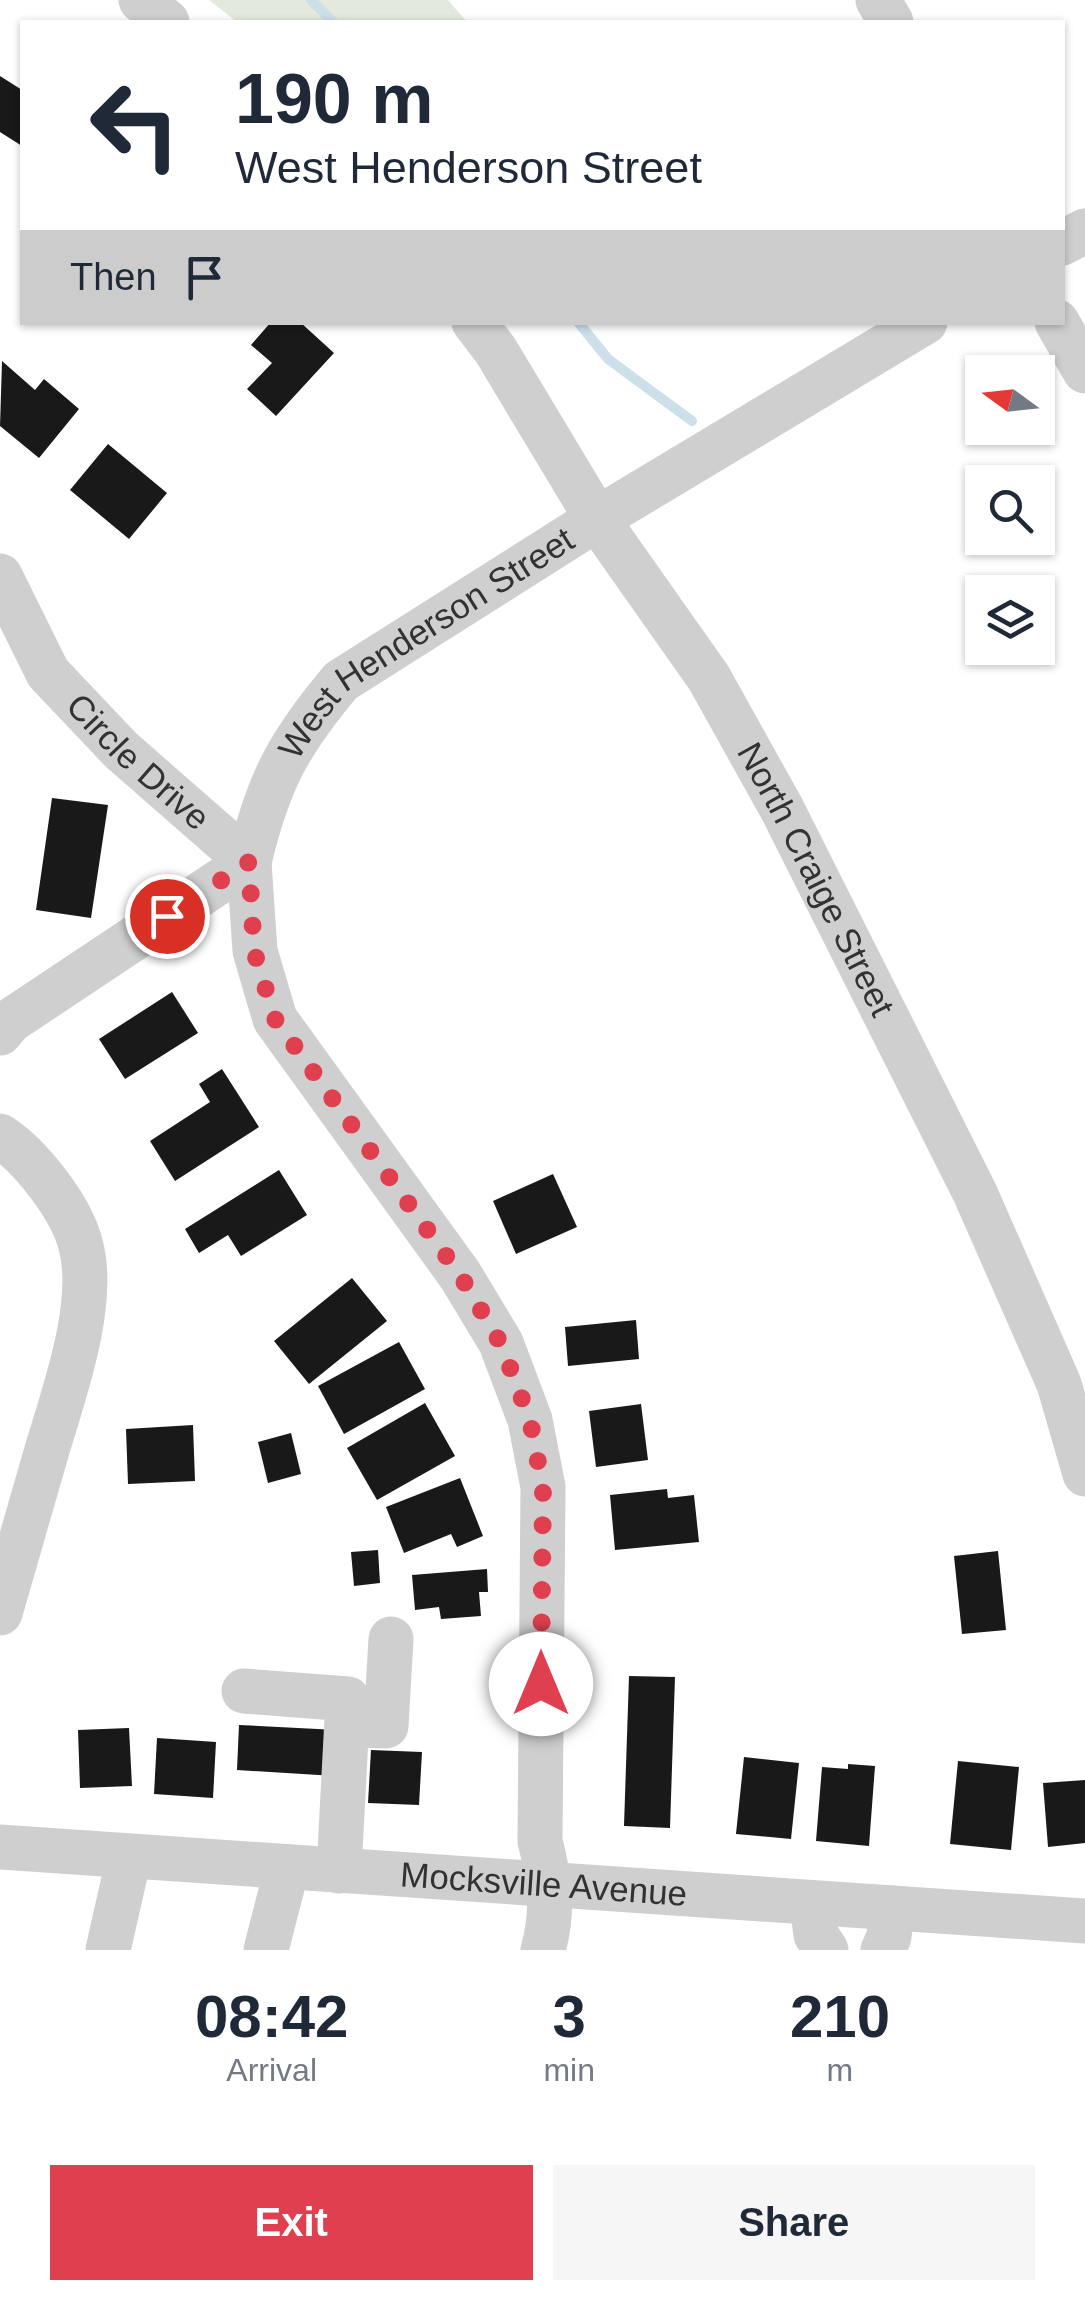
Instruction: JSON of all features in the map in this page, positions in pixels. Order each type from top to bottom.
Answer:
[{"type":"street","points":[[141,0],[165,20]]},
{"type":"street","name":"North Craige Street","points":[[476,325],[597,519],[709,678],[782,809],[975,1193],[1058,1384],[1085,1474]]},
{"type":"street","name":"West Henderson Street","points":[[249,862],[262,805],[285,756],[341,681],[597,519],[920,325]]},
{"type":"street","points":[[1059,325],[1085,371]]},
{"type":"street","name":"Circle Drive","points":[[0,576],[48,673],[121,750],[249,862]]},
{"type":"street","points":[[0,1033],[10,1021],[249,862]]},
{"type":"street","points":[[249,862],[254,951],[275,1019],[460,1275],[501,1344],[530,1420],[543,1488],[540,1841],[551,1886],[550,1925],[543,1950]]},
{"type":"street","points":[[0,1136],[16,1146],[57,1196],[81,1246],[83,1286],[79,1340],[0,1613]]},
{"type":"street","points":[[348,1725],[386,1726],[391,1639]]},
{"type":"street","points":[[244,1692],[348,1699],[339,1871]]},
{"type":"street","name":"Mocksville Avenue","points":[[0,1847],[812,1903],[888,1929],[1001,1933],[1081,1919]]},
{"type":"street","points":[[108,1950],[129,1856]]},
{"type":"street","points":[[266,1950],[288,1868]]},
{"type":"street","points":[[812,1903],[822,1949]]},
{"type":"shaded area","points":[[209,0],[448,0],[465,20],[234,20]]},
{"type":"building","points":[[0,76],[20,89],[20,145],[0,132]]},
{"type":"building","points":[[268,325],[303,325],[334,353],[276,416],[247,389],[272,363],[251,345]]},
{"type":"building","points":[[2,361],[35,390],[44,379],[79,409],[39,458],[0,426]]},
{"type":"building","points":[[108,444],[167,493],[129,539],[70,490]]},
{"type":"building","points":[[52,798],[108,805],[91,918],[36,910]]},
{"type":"building","points":[[172,992],[198,1033],[125,1079],[99,1039]]},
{"type":"building","points":[[222,1069],[259,1127],[175,1181],[150,1141],[210,1102],[199,1084]]},
{"type":"building","points":[[279,1170],[307,1215],[241,1256],[228,1235],[199,1253],[185,1229]]},
{"type":"building","points":[[553,1174],[577,1227],[516,1254],[493,1201]]},
{"type":"building","points":[[352,1278],[387,1321],[309,1384],[274,1341]]},
{"type":"building","points":[[636,1320],[639,1359],[568,1366],[565,1327]]},
{"type":"building","points":[[399,1342],[425,1389],[344,1434],[318,1386]]},
{"type":"building","points":[[425,1403],[455,1456],[377,1500],[347,1448]]},
{"type":"building","points":[[641,1404],[648,1460],[596,1467],[589,1411]]},
{"type":"building","points":[[193,1425],[195,1481],[128,1484],[126,1429]]},
{"type":"building","points":[[291,1433],[301,1474],[268,1483],[258,1442]]},
{"type":"building","points":[[460,1478],[483,1536],[457,1547],[451,1534],[404,1553],[386,1507]]},
{"type":"building","points":[[667,1489],[668,1498],[694,1495],[699,1542],[615,1550],[610,1495]]},
{"type":"building","points":[[378,1550],[380,1583],[354,1586],[351,1552]]},
{"type":"building","points":[[998,1551],[1006,1630],[962,1634],[954,1556]]},
{"type":"building","points":[[487,1569],[488,1592],[479,1592],[481,1616],[441,1619],[439,1607],[415,1610],[412,1575]]},
{"type":"building","points":[[629,1676],[675,1677],[670,1828],[624,1826]]},
{"type":"building","points":[[239,1725],[337,1730],[335,1776],[237,1770]]},
{"type":"building","points":[[129,1728],[132,1786],[80,1788],[78,1730]]},
{"type":"building","points":[[157,1738],[216,1742],[213,1798],[154,1794]]},
{"type":"building","points":[[371,1750],[422,1752],[419,1805],[368,1803]]},
{"type":"building","points":[[744,1757],[799,1763],[791,1839],[736,1834]]},
{"type":"building","points":[[958,1761],[1019,1767],[1011,1850],[950,1844]]},
{"type":"building","points":[[848,1764],[875,1766],[869,1846],[816,1841],[822,1767],[848,1769]]},
{"type":"building","points":[[1085,1780],[1085,1843],[1048,1847],[1043,1783]]},
{"type":"waterway","points":[[311,0],[331,20]]},
{"type":"waterway","points":[[580,325],[608,359],[692,421]]},
{"type":"route","points":[[167,916],[249,862],[254,951],[275,1019],[460,1275],[501,1344],[530,1420],[543,1488],[541,1684]]}]
